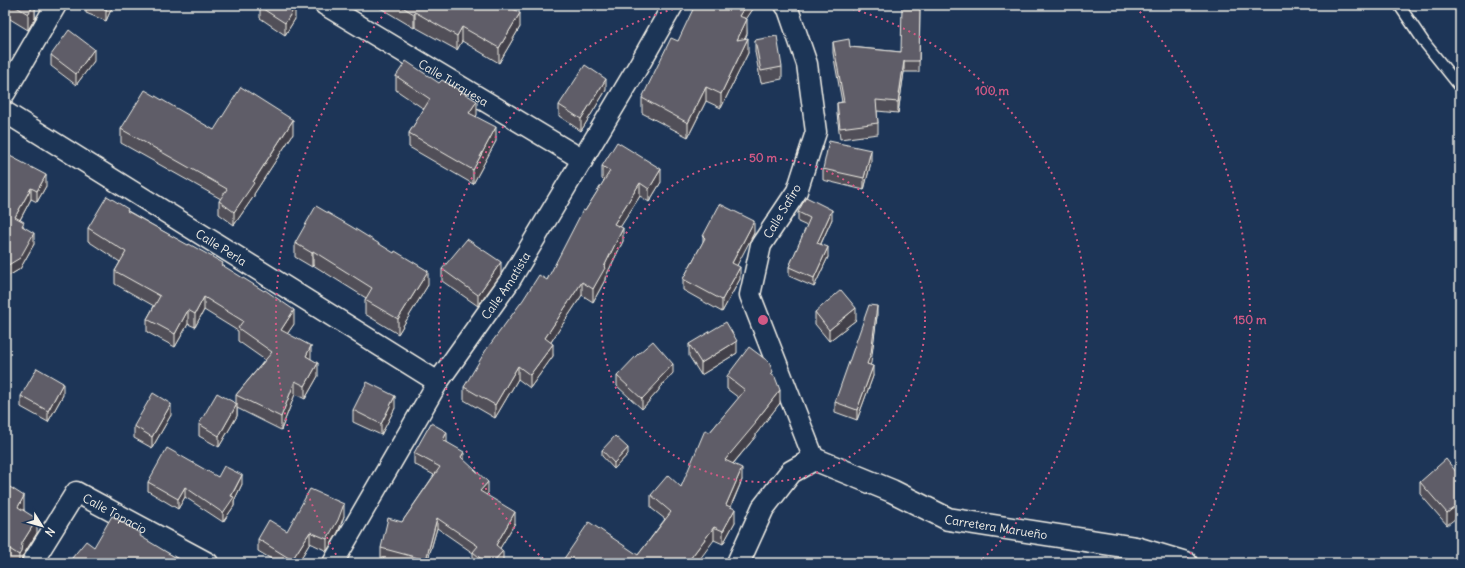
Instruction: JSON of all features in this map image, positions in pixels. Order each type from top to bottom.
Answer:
[{"type":"street","points":[[5,93],[56,5]]},
{"type":"street","name":"Calle Turquesa","points":[[325,5],[582,160]]},
{"type":"street","name":"Calle Amatista","points":[[333,563],[438,382],[509,282],[640,65],[673,5]]},
{"type":"street","name":"Calle Safiro","points":[[787,6],[807,64],[816,132],[797,191],[762,245],[750,294],[814,459]]},
{"type":"street","name":"Calle Perla","points":[[5,112],[438,382]]},
{"type":"street","points":[[738,563],[763,508],[791,472],[814,459]]},
{"type":"street","name":"Carretera Marueño","points":[[814,459],[892,491],[948,519],[1136,548],[1186,563]]},
{"type":"street","name":"Calle Topacio","points":[[32,563],[76,492],[208,563]]},
{"type":"lane","points":[[1399,5],[1424,42],[1460,88]]},
{"type":"building","points":[[13,5],[34,5],[28,14]]},
{"type":"building","points":[[95,5],[108,5],[106,10]]},
{"type":"building","points":[[261,5],[292,5],[295,7],[285,23],[260,7]]},
{"type":"building","points":[[399,5],[507,5],[520,13],[499,48],[462,27],[457,36],[415,12],[414,14]]},
{"type":"building","points":[[695,5],[746,5],[739,16],[747,19],[737,40],[748,38],[721,94],[706,87],[688,123],[642,98],[671,38],[678,41]]},
{"type":"building","points":[[902,5],[920,5],[919,61],[904,61],[898,102],[876,100],[878,123],[840,128],[837,103],[844,102],[833,42],[849,39],[850,47],[901,52]]},
{"type":"building","points":[[69,30],[94,49],[76,74],[51,55]]},
{"type":"building","points":[[777,36],[782,67],[761,71],[755,40]]},
{"type":"building","points":[[406,61],[439,83],[442,80],[477,101],[469,113],[496,127],[473,170],[409,133],[430,99],[396,76]]},
{"type":"building","points":[[585,65],[606,79],[581,119],[559,105]]},
{"type":"building","points":[[241,87],[293,120],[234,212],[219,201],[227,189],[121,129],[145,90],[214,130]]},
{"type":"building","points":[[829,141],[871,150],[864,178],[823,169]]},
{"type":"building","points":[[617,142],[661,169],[649,189],[640,183],[614,224],[623,228],[604,267],[605,268],[593,289],[582,282],[545,338],[553,344],[530,375],[518,366],[495,405],[464,387],[486,350],[523,300],[539,275],[547,280],[583,210],[585,211],[610,171],[602,166]]},
{"type":"building","points":[[8,155],[46,175],[37,191],[31,188],[15,217],[24,222],[22,226],[34,233],[20,258],[5,267],[5,160]]},
{"type":"building","points":[[107,196],[128,209],[127,211],[223,263],[222,265],[264,291],[265,290],[294,310],[281,330],[311,346],[306,356],[318,363],[305,386],[295,381],[281,417],[236,395],[272,352],[238,328],[243,321],[204,297],[195,314],[188,310],[175,334],[147,319],[160,296],[115,271],[126,252],[88,228]]},
{"type":"building","points":[[806,197],[832,210],[817,243],[828,247],[814,278],[789,267],[810,218],[798,212]]},
{"type":"building","points":[[720,204],[754,221],[732,263],[740,267],[722,300],[683,279],[705,238],[703,236]]},
{"type":"building","points":[[316,206],[394,253],[395,251],[428,271],[398,319],[365,300],[372,288],[313,251],[312,253],[295,243]]},
{"type":"building","points":[[467,239],[501,262],[478,295],[442,269]]},
{"type":"building","points":[[841,290],[856,308],[829,330],[815,312]]},
{"type":"building","points":[[869,305],[877,306],[871,353],[867,364],[873,366],[857,410],[835,402]]},
{"type":"building","points":[[726,322],[737,341],[701,363],[689,344]]},
{"type":"building","points":[[653,341],[673,364],[642,399],[617,376]]},
{"type":"building","points":[[749,347],[769,362],[773,372],[771,374],[775,377],[780,390],[755,422],[756,423],[725,460],[742,468],[726,505],[735,509],[723,531],[714,527],[690,559],[693,563],[561,563],[589,522],[638,555],[671,512],[651,495],[668,475],[681,487],[705,430],[710,432],[745,390],[727,376]]},
{"type":"building","points":[[37,368],[63,383],[48,411],[21,396]]},
{"type":"building","points":[[367,382],[395,396],[381,424],[353,410]]},
{"type":"building","points":[[153,393],[171,404],[152,437],[134,426]]},
{"type":"building","points":[[217,393],[237,404],[219,436],[199,424]]},
{"type":"building","points":[[431,423],[447,432],[443,440],[464,452],[461,457],[488,482],[480,491],[515,512],[496,545],[503,551],[492,563],[486,563],[473,552],[478,546],[437,518],[426,560],[381,548],[388,518],[402,522],[440,467],[414,453]]},
{"type":"building","points":[[615,436],[628,448],[614,463],[602,450]]},
{"type":"building","points":[[167,448],[218,477],[224,466],[242,475],[231,496],[234,497],[223,513],[185,487],[178,499],[148,482]]},
{"type":"building","points":[[1446,459],[1460,477],[1460,503],[1447,513],[1420,482]]},
{"type":"building","points":[[5,484],[24,496],[18,507],[37,519],[22,543],[21,552],[19,555],[5,546]]},
{"type":"building","points":[[310,489],[344,504],[338,520],[327,539],[310,532],[292,560],[258,539],[269,520],[287,531]]},
{"type":"building","points":[[112,516],[141,534],[140,536],[178,559],[177,561],[180,563],[76,563],[77,562],[72,558],[86,541],[94,547]]},
{"type":"building","points":[[549,560],[554,563],[547,563]]}]
